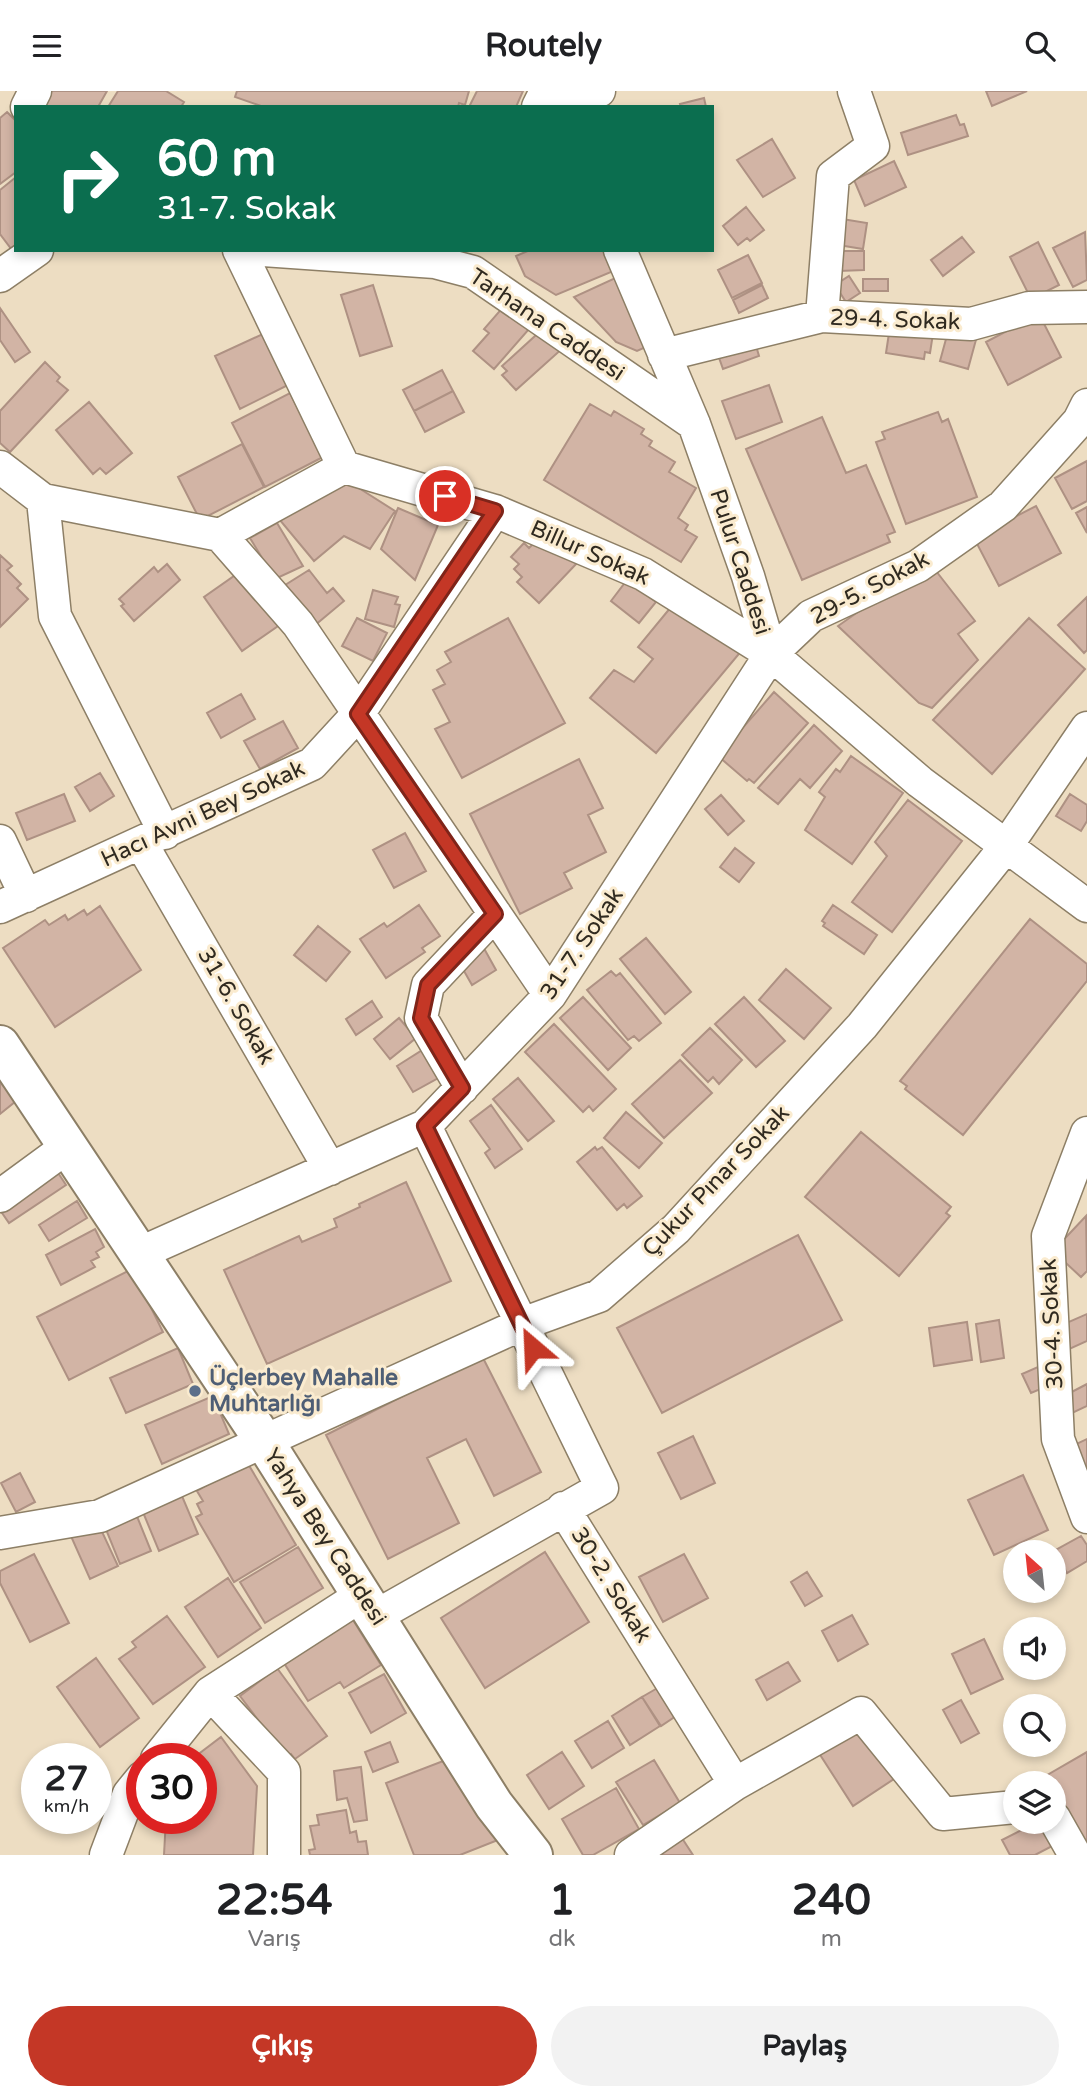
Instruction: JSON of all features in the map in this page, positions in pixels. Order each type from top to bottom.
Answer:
[{"type":"street","points":[[566,105],[599,91]]},
{"type":"street","points":[[822,316],[833,176],[873,146],[854,91]]},
{"type":"street","points":[[0,277],[34,252]]},
{"type":"street","points":[[220,535],[344,467],[240,252]]},
{"type":"street","name":"Tarhana Caddesi","points":[[292,252],[435,262],[477,261],[694,424]]},
{"type":"street","name":"Pulur Caddesi","points":[[621,252],[694,424],[748,576],[771,654],[920,782],[1087,906]]},
{"type":"street","name":"29-4. Sokak","points":[[664,355],[822,316],[971,324],[1029,308],[1087,307]]},
{"type":"street","name":"29-5. Sokak","points":[[771,654],[811,616],[918,566],[1003,506],[1084,418]]},
{"type":"street","points":[[0,467],[43,500],[220,535],[298,624],[550,995]]},
{"type":"street","name":"Billur Sokak","points":[[344,467],[495,511],[643,574],[771,654]]},
{"type":"street","name":"31-6. Sokak","points":[[43,500],[55,616],[153,838],[330,1169]]},
{"type":"street","name":"Hacı Avni Bey Sokak","points":[[13,901],[312,764],[358,714],[495,511]]},
{"type":"street","name":"31-7. Sokak","points":[[138,1254],[425,1126],[550,995],[771,654]]},
{"type":"street","name":"Çukur Pınar Sokak","points":[[0,1533],[100,1516],[522,1324],[599,1296],[676,1229],[862,1026],[1007,845],[1087,727]]},
{"type":"street","points":[[0,841],[13,901]]},
{"type":"street","points":[[462,1088],[421,1018],[428,985],[495,914]]},
{"type":"street","name":"Yahya Bey Caddesi","points":[[0,1045],[264,1441],[494,1805],[530,1854]]},
{"type":"street","points":[[425,1126],[522,1324]]},
{"type":"street","name":"30-4. Sokak","points":[[1087,1133],[1048,1236],[1058,1439],[1087,1517]]},
{"type":"street","points":[[0,1196],[67,1147]]},
{"type":"street","name":"30-2. Sokak","points":[[522,1324],[602,1488],[563,1508],[734,1784]]},
{"type":"street","points":[[170,1743],[210,1693],[369,1605],[563,1508]]},
{"type":"street","points":[[210,1693],[284,1772],[284,1855]]},
{"type":"street","points":[[631,1855],[734,1784],[861,1713],[943,1814],[1003,1808]]},
{"type":"street","points":[[106,1855],[126,1802]]},
{"type":"street","points":[[1063,1834],[1075,1855]]},
{"type":"building","points":[[39,91],[107,91],[99,105],[36,105]]},
{"type":"building","points":[[118,91],[166,91],[184,102],[182,105],[109,105]]},
{"type":"building","points":[[237,91],[469,91],[465,105],[258,105],[235,97]]},
{"type":"building","points":[[477,91],[523,91],[517,105],[470,105]]},
{"type":"building","points":[[986,91],[1027,91],[992,106]]},
{"type":"building","points":[[704,98],[706,105],[680,105]]},
{"type":"building","points":[[7,112],[14,119],[14,174],[0,184],[0,118]]},
{"type":"building","points":[[956,115],[960,125],[964,124],[968,136],[908,155],[901,133]]},
{"type":"building","points":[[772,139],[795,178],[763,197],[737,160]]},
{"type":"building","points":[[894,161],[906,187],[865,206],[854,180]]},
{"type":"building","points":[[14,179],[15,254],[0,234],[0,190]]},
{"type":"building","points":[[746,207],[764,230],[750,241],[747,238],[738,245],[723,226]]},
{"type":"building","points":[[836,218],[867,223],[863,249],[832,244]]},
{"type":"building","points":[[1085,232],[1087,280],[1073,287],[1053,248]]},
{"type":"building","points":[[962,237],[974,252],[943,276],[931,260]]},
{"type":"building","points":[[1038,242],[1059,285],[1031,299],[1010,257]]},
{"type":"building","points":[[838,251],[864,251],[864,270],[839,271]]},
{"type":"building","points":[[525,252],[617,252],[623,267],[556,295],[525,276],[516,256]]},
{"type":"building","points":[[748,255],[762,283],[732,298],[718,270]]},
{"type":"building","points":[[624,274],[655,343],[637,351],[616,342],[574,297]]},
{"type":"building","points":[[849,276],[860,293],[846,302],[835,285]]},
{"type":"building","points":[[863,279],[888,279],[888,291],[863,291]]},
{"type":"building","points":[[373,285],[392,346],[360,356],[341,295]]},
{"type":"building","points":[[762,285],[768,298],[739,313],[733,300]]},
{"type":"building","points":[[511,298],[536,321],[494,369],[473,351],[489,333],[484,329]]},
{"type":"building","points":[[0,308],[30,352],[15,362],[0,340]]},
{"type":"building","points":[[1039,314],[1061,357],[1008,385],[986,342]]},
{"type":"building","points":[[891,320],[934,327],[930,353],[925,352],[924,359],[886,353]]},
{"type":"building","points":[[546,326],[564,347],[516,390],[502,375],[507,371],[502,366]]},
{"type":"building","points":[[949,328],[977,336],[968,369],[940,361]]},
{"type":"building","points":[[265,333],[290,384],[240,409],[215,356]]},
{"type":"building","points":[[754,339],[759,356],[723,369],[717,352]]},
{"type":"building","points":[[45,362],[60,377],[57,381],[68,390],[10,452],[0,443],[0,411]]},
{"type":"building","points":[[442,370],[453,391],[414,411],[403,390]]},
{"type":"building","points":[[769,385],[782,422],[736,439],[722,401]]},
{"type":"building","points":[[453,391],[464,412],[425,432],[414,411]]},
{"type":"building","points":[[290,393],[323,457],[265,487],[232,423]]},
{"type":"building","points":[[89,402],[132,453],[106,474],[100,468],[93,474],[56,430]]},
{"type":"building","points":[[590,404],[611,416],[614,411],[644,429],[641,434],[652,441],[649,446],[675,462],[669,472],[696,488],[678,518],[688,525],[685,530],[697,537],[681,562],[544,480]]},
{"type":"building","points":[[938,412],[942,422],[948,419],[977,497],[906,524],[876,442],[885,439],[882,432]]},
{"type":"building","points":[[822,417],[846,473],[866,465],[895,532],[887,535],[890,542],[802,580],[746,449]]},
{"type":"building","points":[[242,444],[264,487],[200,520],[178,477]]},
{"type":"building","points":[[1087,461],[1087,501],[1072,509],[1055,478]]},
{"type":"building","points":[[343,478],[395,511],[370,549],[344,536],[314,561],[279,519]]},
{"type":"building","points":[[1036,506],[1061,553],[999,586],[974,538]]},
{"type":"building","points":[[1087,507],[1087,533],[1076,513]]},
{"type":"building","points":[[398,508],[438,525],[415,580],[381,549]]},
{"type":"building","points":[[277,523],[303,566],[275,579],[250,538]]},
{"type":"building","points":[[536,541],[578,562],[539,603],[517,582],[522,577],[514,569],[519,564],[511,557],[524,543],[529,548]]},
{"type":"building","points":[[0,555],[12,566],[7,570],[21,584],[17,588],[28,599],[0,627]]},
{"type":"building","points":[[929,562],[975,621],[958,634],[978,660],[932,708],[919,703],[838,626]]},
{"type":"building","points":[[167,564],[180,580],[134,621],[121,606],[124,604],[119,599],[154,567],[158,572]]},
{"type":"building","points":[[244,569],[281,624],[242,651],[204,597]]},
{"type":"building","points":[[309,570],[327,593],[333,588],[344,601],[314,626],[282,587]]},
{"type":"building","points":[[627,580],[656,602],[639,623],[611,601]]},
{"type":"building","points":[[373,590],[398,597],[395,604],[400,605],[394,627],[365,619]]},
{"type":"building","points":[[1087,597],[1087,650],[1084,653],[1058,625]]},
{"type":"building","points":[[671,607],[688,621],[691,617],[743,649],[656,753],[590,698],[614,670],[634,682],[653,659],[638,647]]},
{"type":"building","points":[[357,618],[387,633],[373,661],[342,646]]},
{"type":"building","points":[[508,618],[565,723],[462,778],[435,729],[450,722],[433,690],[445,684],[437,670],[451,662],[445,652]]},
{"type":"building","points":[[1029,618],[1085,669],[992,774],[933,720]]},
{"type":"building","points":[[774,692],[808,723],[754,783],[749,779],[747,781],[718,756]]},
{"type":"building","points":[[241,694],[255,719],[221,738],[207,713]]},
{"type":"building","points":[[283,721],[298,748],[260,769],[244,741]]},
{"type":"building","points":[[814,725],[842,751],[810,788],[800,779],[778,804],[758,788]]},
{"type":"building","points":[[851,756],[903,793],[852,864],[805,830],[825,797],[819,792],[836,769],[840,772]]},
{"type":"building","points":[[579,759],[603,808],[588,815],[606,852],[564,873],[572,888],[520,914],[470,814]]},
{"type":"building","points":[[100,773],[114,796],[90,811],[75,787]]},
{"type":"building","points":[[64,794],[75,821],[27,840],[16,813]]},
{"type":"building","points":[[1070,794],[1087,805],[1087,821],[1081,831],[1056,816]]},
{"type":"building","points":[[721,795],[744,821],[728,835],[705,809]]},
{"type":"building","points":[[908,800],[962,841],[892,932],[852,902],[887,856],[875,842]]},
{"type":"building","points":[[405,833],[426,871],[394,888],[373,850]]},
{"type":"building","points":[[735,848],[754,863],[739,882],[720,867]]},
{"type":"building","points":[[419,905],[440,936],[422,948],[425,952],[386,978],[360,939],[384,923],[387,927]]},
{"type":"building","points":[[833,905],[877,935],[864,954],[823,926],[825,923],[822,921]]},
{"type":"building","points":[[100,906],[141,970],[55,1027],[3,948],[45,920],[49,925],[65,915],[68,920],[84,910],[87,915]]},
{"type":"building","points":[[1030,919],[1087,964],[1087,981],[963,1135],[905,1089],[907,1086],[900,1081]]},
{"type":"building","points":[[318,926],[350,952],[326,981],[294,955]]},
{"type":"building","points":[[646,938],[691,992],[665,1014],[620,959]]},
{"type":"building","points":[[481,943],[496,970],[472,985],[456,957]]},
{"type":"building","points":[[786,969],[831,1008],[804,1039],[759,1000]]},
{"type":"building","points":[[611,971],[616,976],[620,973],[661,1023],[639,1041],[634,1036],[628,1040],[587,990]]},
{"type":"building","points":[[583,997],[631,1048],[608,1070],[560,1018]]},
{"type":"building","points":[[744,997],[785,1041],[756,1067],[715,1024]]},
{"type":"building","points":[[372,1001],[382,1017],[356,1035],[346,1019]]},
{"type":"building","points":[[399,1018],[416,1038],[390,1059],[374,1039]]},
{"type":"building","points":[[554,1024],[616,1089],[593,1111],[589,1106],[583,1112],[525,1052]]},
{"type":"building","points":[[710,1028],[742,1060],[719,1084],[713,1077],[708,1082],[682,1055]]},
{"type":"building","points":[[424,1049],[440,1077],[413,1092],[397,1066]]},
{"type":"building","points":[[680,1060],[712,1093],[664,1138],[632,1104]]},
{"type":"building","points":[[518,1078],[554,1121],[528,1141],[493,1099]]},
{"type":"building","points":[[0,1082],[16,1101],[0,1114]]},
{"type":"building","points":[[491,1105],[522,1149],[495,1168],[485,1153],[490,1149],[470,1121]]},
{"type":"building","points":[[626,1112],[662,1143],[639,1168],[604,1138]]},
{"type":"building","points":[[861,1132],[951,1207],[946,1213],[950,1216],[899,1276],[805,1197]]},
{"type":"building","points":[[595,1147],[597,1150],[602,1147],[642,1196],[627,1208],[624,1204],[617,1210],[577,1162]]},
{"type":"building","points":[[53,1165],[66,1185],[9,1223],[0,1210]]},
{"type":"building","points":[[406,1182],[451,1281],[267,1364],[224,1270],[299,1236],[302,1242],[337,1227],[334,1219]]},
{"type":"building","points":[[77,1201],[87,1218],[49,1241],[39,1225]]},
{"type":"building","points":[[1086,1216],[1087,1271],[1081,1277],[1053,1251]]},
{"type":"building","points":[[95,1229],[104,1247],[96,1252],[99,1257],[91,1261],[95,1267],[61,1285],[46,1255]]},
{"type":"building","points":[[798,1235],[842,1320],[662,1413],[617,1328]]},
{"type":"building","points":[[132,1269],[163,1332],[69,1380],[37,1317]]},
{"type":"building","points":[[1087,1314],[1087,1341],[1065,1351],[1055,1328]]},
{"type":"building","points":[[999,1320],[1004,1358],[981,1362],[976,1324]]},
{"type":"building","points":[[967,1322],[972,1360],[934,1366],[929,1328]]},
{"type":"building","points":[[178,1348],[193,1384],[126,1413],[110,1378]]},
{"type":"building","points":[[482,1356],[541,1472],[494,1496],[466,1439],[427,1458],[459,1523],[388,1559],[326,1435]]},
{"type":"building","points":[[1047,1363],[1055,1383],[1031,1393],[1022,1374]]},
{"type":"building","points":[[1087,1384],[1087,1406],[1070,1414],[1062,1397]]},
{"type":"building","points":[[213,1396],[229,1434],[162,1464],[145,1425]]},
{"type":"building","points":[[693,1436],[715,1483],[681,1499],[658,1453]]},
{"type":"building","points":[[1087,1439],[1087,1473],[1068,1448]]},
{"type":"building","points":[[247,1462],[296,1545],[234,1582],[196,1517],[202,1514],[197,1504],[203,1501],[197,1491]]},
{"type":"building","points":[[20,1473],[35,1502],[16,1512],[1,1483]]},
{"type":"building","points":[[1023,1475],[1048,1530],[1026,1540],[1003,1540],[1003,1551],[994,1555],[968,1500]]},
{"type":"building","points":[[179,1489],[198,1534],[159,1551],[140,1505]]},
{"type":"building","points":[[134,1509],[151,1551],[120,1564],[103,1522]]},
{"type":"building","points":[[97,1521],[118,1566],[90,1579],[70,1534]]},
{"type":"building","points":[[1081,1536],[1087,1545],[1087,1561],[1067,1573],[1066,1571],[1066,1544]]},
{"type":"building","points":[[298,1547],[323,1588],[265,1623],[240,1582]]},
{"type":"building","points":[[545,1552],[589,1622],[485,1688],[441,1618]]},
{"type":"building","points":[[34,1554],[69,1623],[30,1642],[0,1583],[0,1571]]},
{"type":"building","points":[[684,1554],[708,1598],[663,1622],[639,1577]]},
{"type":"building","points":[[807,1572],[822,1596],[805,1606],[791,1582]]},
{"type":"building","points":[[228,1578],[261,1628],[218,1657],[185,1607]]},
{"type":"building","points":[[852,1615],[868,1644],[838,1661],[822,1631]]},
{"type":"building","points":[[167,1616],[205,1667],[153,1704],[119,1659],[136,1647],[132,1642]]},
{"type":"building","points":[[353,1620],[381,1665],[344,1688],[340,1682],[308,1701],[284,1663]]},
{"type":"building","points":[[984,1639],[1003,1679],[971,1694],[952,1654]]},
{"type":"building","points":[[96,1658],[139,1718],[105,1743],[97,1743],[57,1687]]},
{"type":"building","points":[[788,1662],[800,1681],[767,1700],[756,1680]]},
{"type":"building","points":[[277,1668],[327,1736],[295,1759],[291,1754],[286,1757],[240,1696]]},
{"type":"building","points":[[384,1674],[406,1713],[371,1733],[349,1693]]},
{"type":"building","points":[[661,1686],[679,1714],[661,1726],[642,1697]]},
{"type":"building","points":[[642,1697],[660,1726],[630,1745],[612,1716]]},
{"type":"building","points":[[961,1700],[979,1733],[961,1743],[943,1710]]},
{"type":"building","points":[[608,1721],[624,1748],[592,1768],[575,1741]]},
{"type":"building","points":[[860,1722],[897,1777],[853,1806],[817,1750]]},
{"type":"building","points":[[221,1737],[257,1786],[253,1855],[164,1855],[165,1834],[217,1834],[217,1743],[213,1743]]},
{"type":"building","points":[[390,1742],[398,1762],[373,1772],[365,1752]]},
{"type":"building","points":[[562,1752],[584,1786],[549,1809],[527,1775]]},
{"type":"building","points":[[1087,1752],[1087,1849],[1084,1851],[1066,1820],[1066,1771],[1054,1771]]},
{"type":"building","points":[[451,1758],[503,1838],[460,1855],[414,1855],[386,1783]]},
{"type":"building","points":[[654,1760],[680,1803],[643,1825],[616,1782]]},
{"type":"building","points":[[361,1767],[367,1820],[354,1822],[347,1798],[337,1800],[334,1771]]},
{"type":"building","points":[[616,1788],[639,1829],[593,1855],[583,1855],[562,1819]]},
{"type":"building","points":[[346,1810],[350,1833],[356,1831],[358,1842],[366,1841],[368,1855],[310,1855],[309,1850],[315,1849],[310,1826],[319,1825],[317,1815]]},
{"type":"building","points":[[678,1832],[693,1855],[642,1855]]},
{"type":"building","points":[[1014,1834],[1054,1834],[1058,1843],[1035,1855],[1010,1855],[1002,1840]]},
{"type":"place","name":"Üçlerbey Mahalle Muhtarlığı","points":[[195,1391]]},
{"type":"route","points":[[445,496],[495,511],[358,714],[495,914],[428,985],[421,1018],[462,1088],[425,1126],[533,1348]]}]
